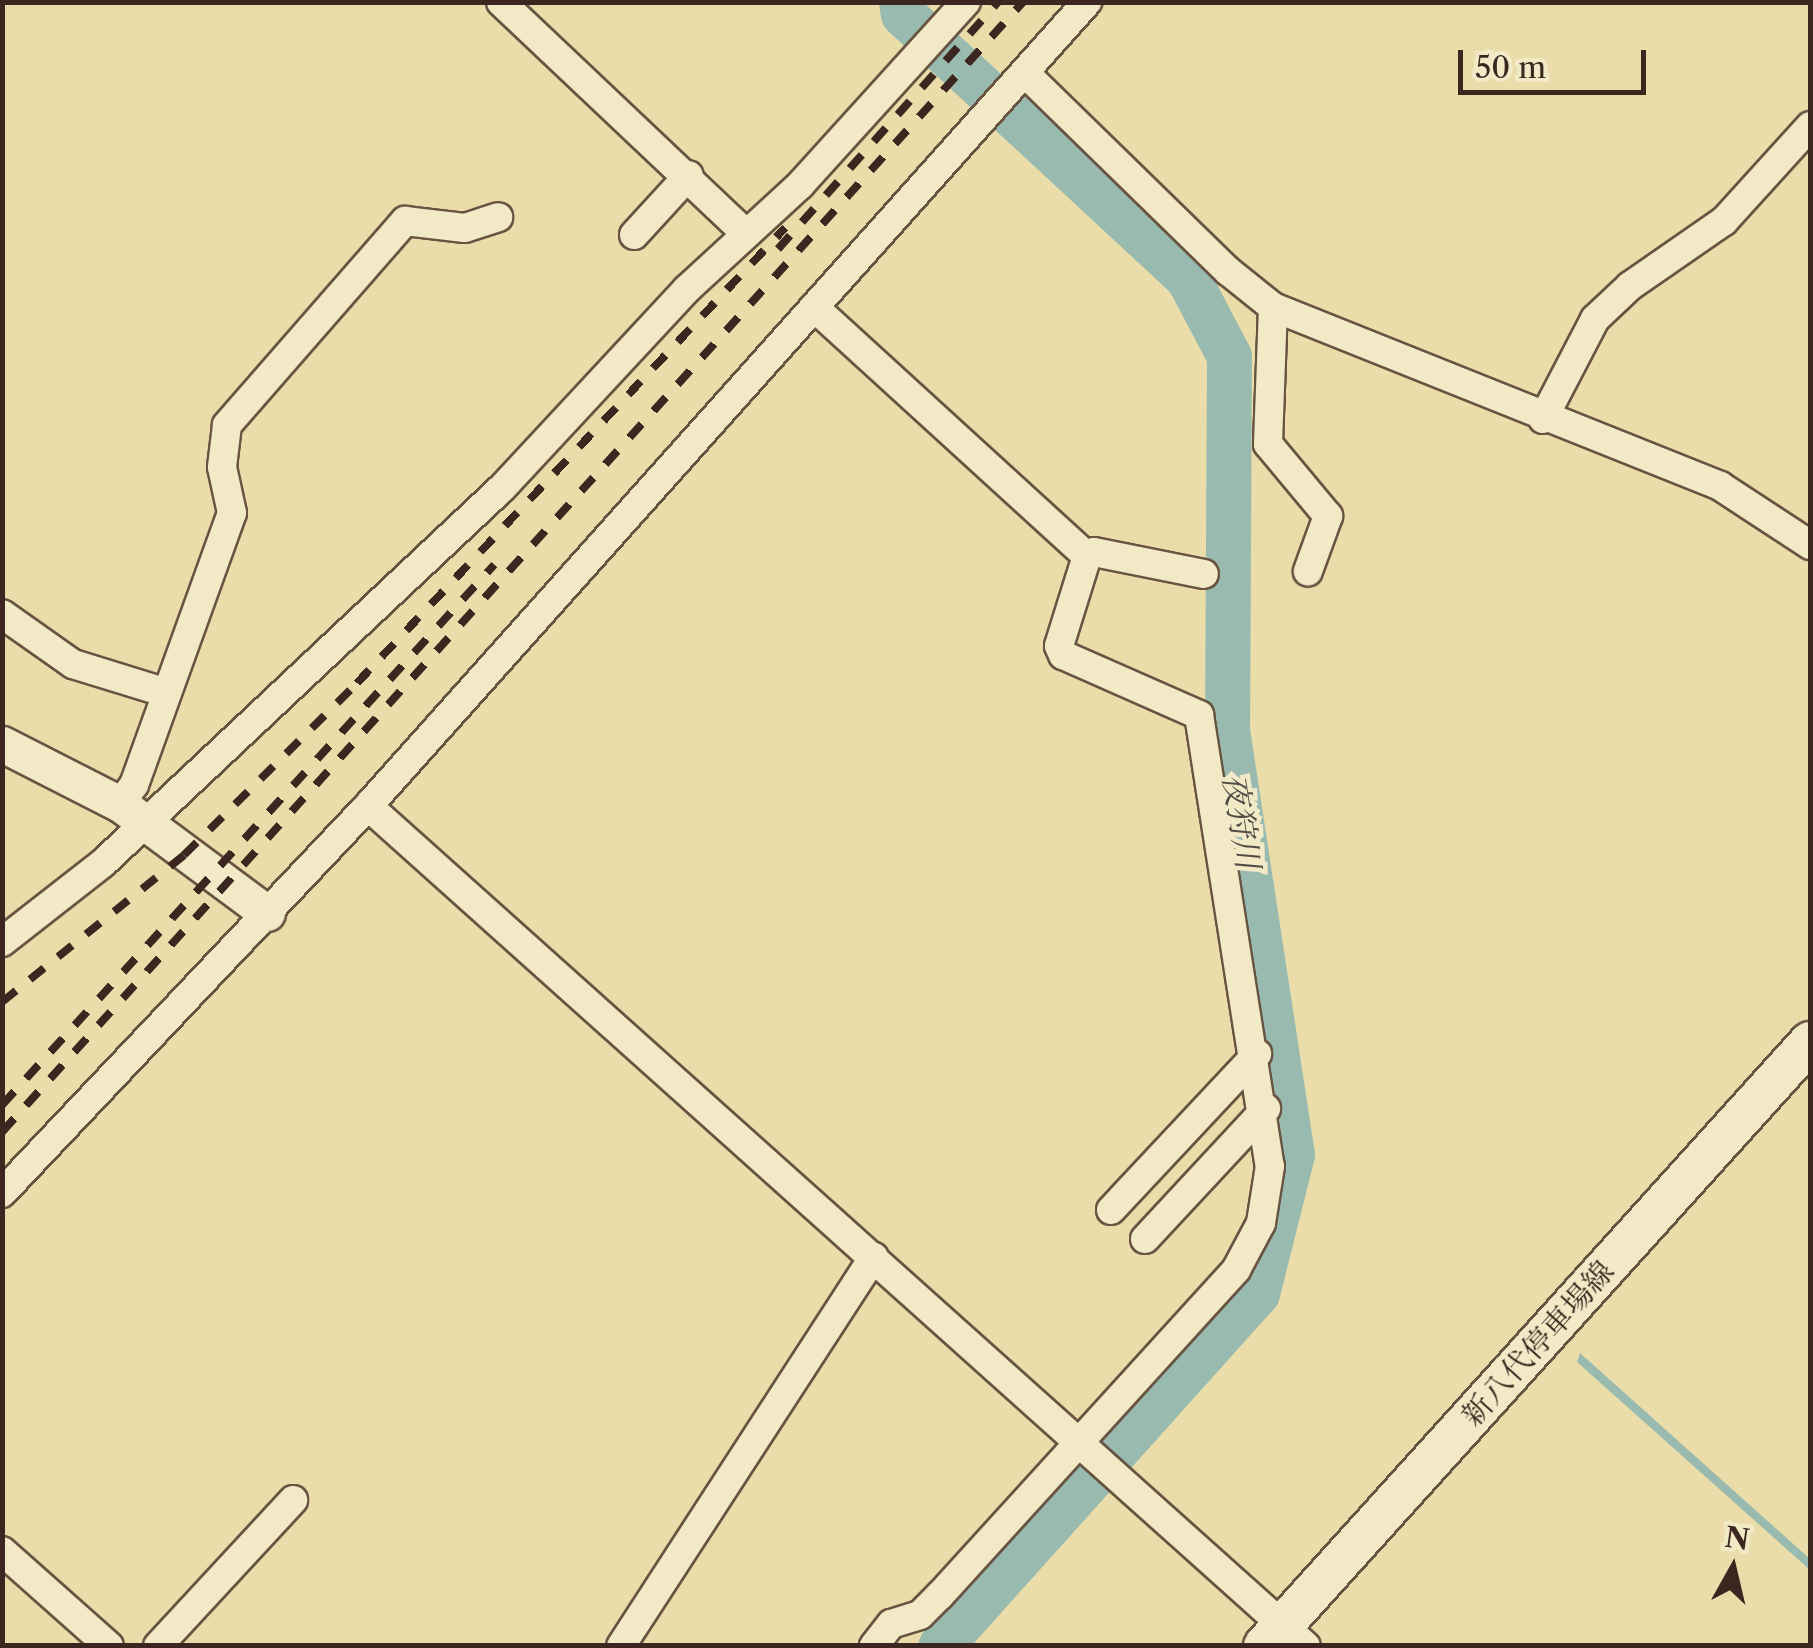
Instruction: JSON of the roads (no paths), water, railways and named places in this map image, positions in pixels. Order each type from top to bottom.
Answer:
[{"type":"main road","name":"新八代停車場線","points":[[1285,1639],[1810,1042]]},
{"type":"street","points":[[501,2],[746,233]]},
{"type":"street","points":[[2,1193],[368,806],[1087,2]]},
{"type":"street","points":[[2,942],[131,815],[503,487],[746,233],[800,185],[957,12]]},
{"type":"street","points":[[1024,74],[1228,272],[1271,325],[1720,486],[1810,544]]},
{"type":"street","points":[[1542,420],[1595,319],[1630,286],[1724,221],[1810,126]]},
{"type":"street","points":[[634,235],[688,175]]},
{"type":"street","points":[[131,815],[134,785],[232,513],[222,467],[227,425],[405,221],[465,228],[498,217]]},
{"type":"street","points":[[814,307],[1087,556]]},
{"type":"street","points":[[1271,325],[1268,444],[1328,516],[1308,570]]},
{"type":"street","points":[[874,1646],[891,1624],[920,1615],[1080,1448],[1249,1252],[1268,1196],[1266,1108],[1199,715],[1063,655],[1059,646],[1087,556],[1094,552],[1204,574]]},
{"type":"street","points":[[2,614],[73,664],[167,693]]},
{"type":"street","points":[[2,744],[131,815],[267,913]]},
{"type":"street","points":[[368,806],[874,1256],[1080,1448],[1114,1474],[1285,1639]]},
{"type":"street","points":[[1112,1210],[1256,1054]]},
{"type":"street","points":[[1146,1239],[1266,1108]]},
{"type":"street","points":[[620,1644],[874,1256]]},
{"type":"street","points":[[158,1646],[293,1500]]},
{"type":"street","points":[[2,1551],[109,1646]]},
{"type":"water","points":[[1580,1353],[1810,1559],[1810,1570],[1577,1362]]},
{"type":"waterway","name":"夜狩川","points":[[901,2],[903,14],[1188,278],[1229,356],[1227,730],[1292,1154],[1257,1293],[940,1646]]},
{"type":"waterway","points":[[923,1646],[947,1632]]},
{"type":"railway","points":[[778,249],[998,2]]},
{"type":"railway","points":[[2,1132],[1023,2]]},
{"type":"railway","points":[[2,1002],[184,855],[357,683],[785,228]]},
{"type":"railway","points":[[2,1105],[494,565]]}]
